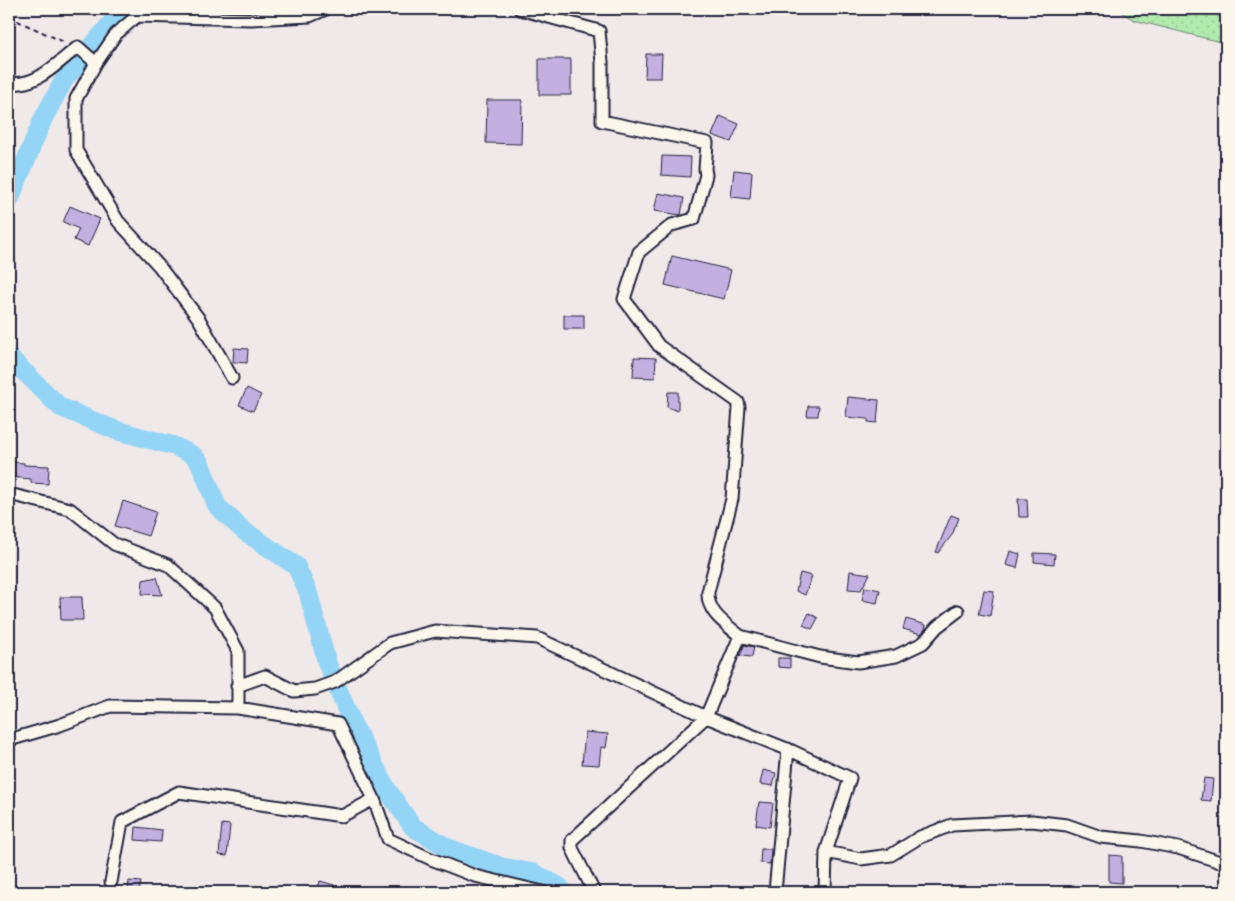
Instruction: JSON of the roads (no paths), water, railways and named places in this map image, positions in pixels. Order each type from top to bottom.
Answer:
[{"type":"street","points":[[232,378],[193,312],[159,266],[118,221],[76,150],[76,99],[96,63],[116,34],[137,16],[251,20],[310,16],[326,9]]},
{"type":"street","points":[[520,9],[599,31],[602,62],[602,121],[707,143],[706,176],[694,219],[672,225],[639,252],[624,298],[659,346],[738,402],[732,499],[708,592],[708,601],[713,613],[740,636],[820,657],[858,662],[896,656],[923,644],[936,627],[958,612]]},
{"type":"street","points":[[9,83],[15,84],[42,77],[78,47],[96,63]]},
{"type":"street","points":[[9,494],[70,509],[114,544],[168,565],[215,608],[238,651],[238,708]]},
{"type":"street","points":[[237,686],[265,676],[294,691],[315,689],[335,682],[390,644],[435,631],[537,638],[706,716],[788,749],[850,778],[826,852],[825,892]]},
{"type":"street","points":[[594,892],[572,848],[572,840],[706,716],[740,636]]},
{"type":"street","points":[[9,740],[60,725],[110,706],[238,708],[338,724],[374,799],[388,839],[431,859],[476,876],[543,892]]},
{"type":"street","points":[[776,892],[788,749]]},
{"type":"street","points":[[111,882],[122,822],[179,792],[342,816],[374,799]]},
{"type":"street","points":[[826,852],[861,859],[891,855],[920,837],[952,825],[1032,821],[1067,825],[1101,837],[1142,841],[1178,848],[1226,864]]},
{"type":"waterway","points":[[9,201],[43,119],[64,80],[123,9]]},
{"type":"waterway","points":[[9,357],[60,407],[115,430],[174,446],[193,455],[200,463],[217,506],[244,531],[296,566],[308,592],[327,663],[353,725],[388,791],[413,827],[448,848],[502,867],[534,873],[560,887],[563,892]]}]
